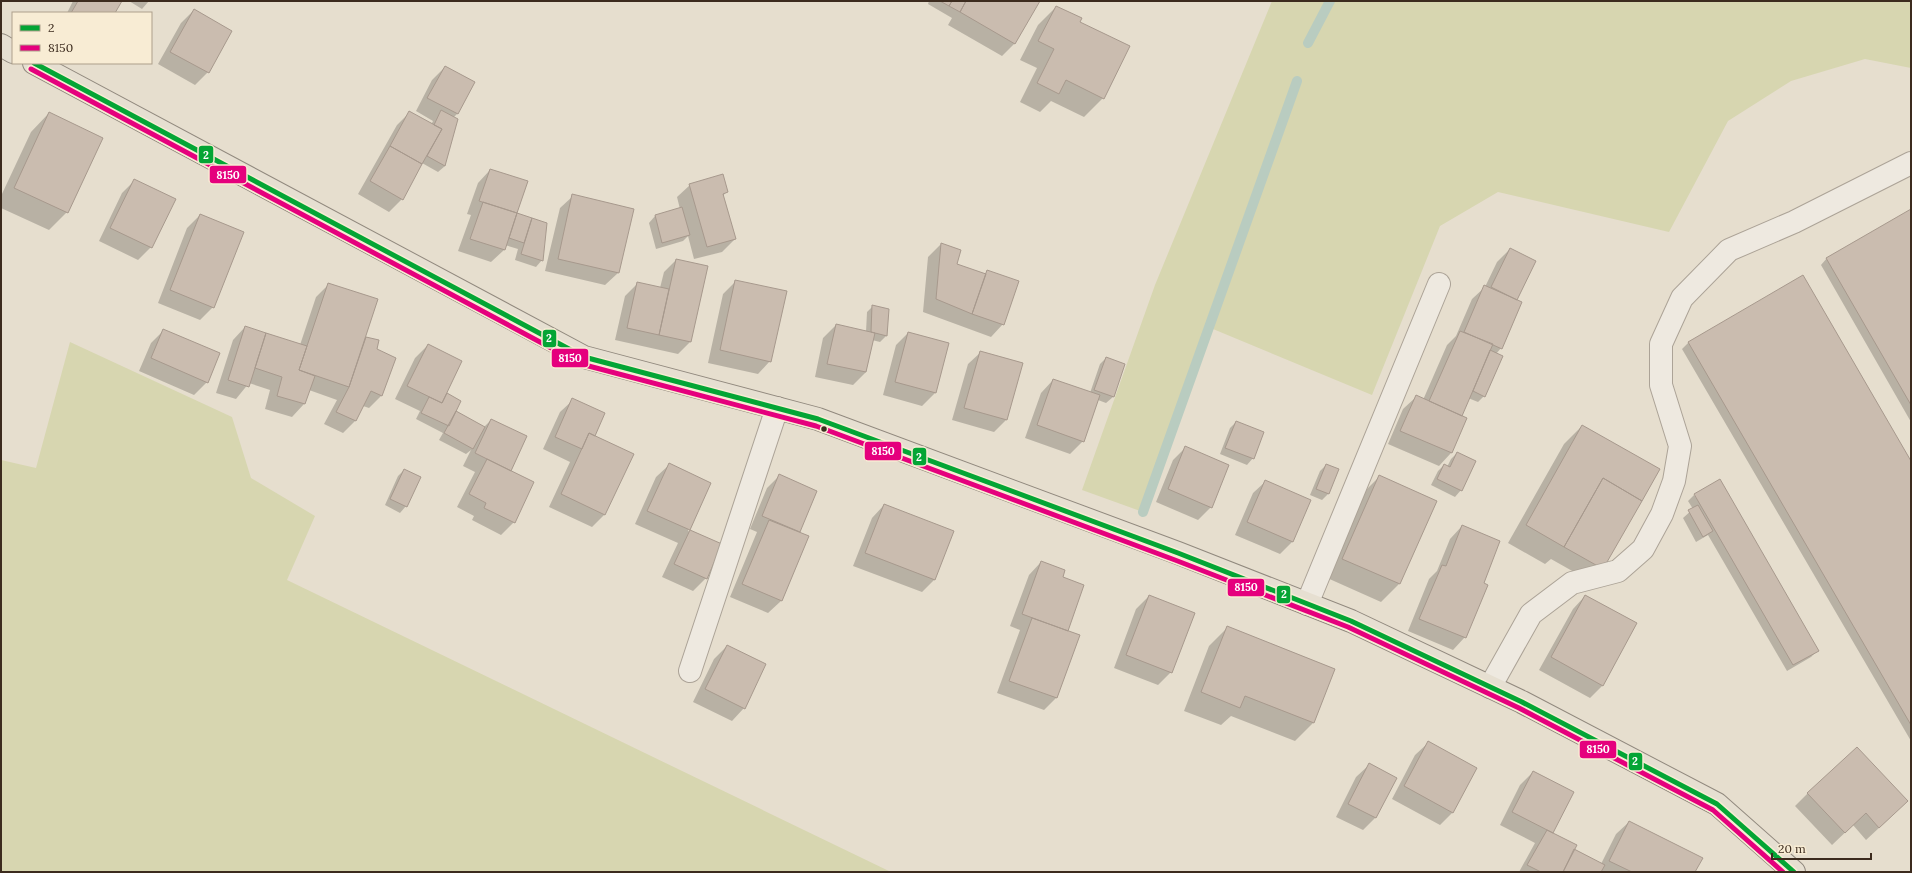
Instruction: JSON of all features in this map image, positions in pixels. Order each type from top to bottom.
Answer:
[{"type":"main road","points":[[1,45],[12,51]]},
{"type":"main road","points":[[36,64],[584,357],[825,422],[1171,550],[1351,621],[1490,687],[1717,804],[1794,872]]},
{"type":"lane","points":[[1490,687],[1531,614],[1572,583],[1618,571],[1643,549],[1662,514],[1674,481],[1680,446],[1661,385],[1661,344],[1682,298],[1730,250],[1794,222],[1911,163]]},
{"type":"lane","points":[[1307,604],[1439,284]]},
{"type":"lane","points":[[690,671],[777,408]]},
{"type":"green space","points":[[1272,1],[1911,1],[1911,68],[1865,59],[1791,81],[1728,121],[1669,232],[1498,192],[1440,226],[1372,395],[1213,329],[1143,512],[1082,490],[1155,285]]},
{"type":"green space","points":[[70,342],[232,417],[251,478],[315,516],[287,580],[891,872],[1,872],[1,460],[36,468]]},
{"type":"building","points":[[78,1],[122,1],[116,12],[72,12]]},
{"type":"building","points":[[940,1],[952,1],[949,6]]},
{"type":"building","points":[[952,1],[966,1],[960,12],[949,6]]},
{"type":"building","points":[[966,1],[1040,1],[1015,44],[960,12]]},
{"type":"building","points":[[1056,6],[1082,18],[1080,22],[1130,46],[1104,99],[1066,80],[1059,94],[1037,83],[1054,49],[1038,41]]},
{"type":"building","points":[[194,9],[232,31],[209,73],[170,52]]},
{"type":"building","points":[[445,66],[475,82],[458,114],[427,98]]},
{"type":"building","points":[[441,110],[458,119],[445,166],[427,156],[442,129],[434,125]]},
{"type":"building","points":[[409,111],[442,129],[422,164],[390,146]]},
{"type":"building","points":[[49,112],[103,138],[68,213],[14,188]]},
{"type":"building","points":[[390,146],[422,164],[403,200],[370,181]]},
{"type":"building","points":[[490,169],[528,181],[517,213],[479,201]]},
{"type":"building","points":[[723,174],[728,192],[723,194],[736,239],[707,247],[689,184]]},
{"type":"building","points":[[134,179],[176,199],[152,248],[110,228]]},
{"type":"building","points":[[572,194],[634,209],[619,273],[558,259]]},
{"type":"building","points":[[483,202],[517,213],[505,250],[470,239]]},
{"type":"building","points":[[682,207],[690,235],[662,243],[655,215]]},
{"type":"building","points":[[1911,209],[1911,405],[1826,258]]},
{"type":"building","points":[[517,213],[532,218],[524,243],[509,238]]},
{"type":"building","points":[[200,214],[244,232],[214,308],[170,290]]},
{"type":"building","points":[[532,218],[547,223],[543,261],[521,254]]},
{"type":"building","points":[[941,243],[961,250],[957,264],[986,274],[972,314],[936,299]]},
{"type":"building","points":[[1510,248],[1536,261],[1517,300],[1491,287]]},
{"type":"building","points":[[676,259],[708,266],[691,342],[659,335]]},
{"type":"building","points":[[987,270],[1019,281],[1004,325],[972,314]]},
{"type":"building","points":[[1803,275],[1911,461],[1911,725],[1688,342]]},
{"type":"building","points":[[735,280],[787,291],[771,362],[720,350]]},
{"type":"building","points":[[637,282],[669,289],[659,335],[627,328]]},
{"type":"building","points":[[328,283],[378,299],[349,387],[299,370]]},
{"type":"building","points":[[1484,285],[1522,302],[1502,349],[1464,332]]},
{"type":"building","points":[[872,305],[889,309],[887,336],[871,332]]},
{"type":"building","points":[[836,324],[875,333],[866,372],[827,364]]},
{"type":"building","points":[[245,326],[266,333],[249,387],[228,380]]},
{"type":"building","points":[[163,329],[220,353],[208,383],[151,358]]},
{"type":"building","points":[[1460,331],[1493,344],[1462,416],[1429,401]]},
{"type":"building","points":[[908,332],[949,343],[936,393],[895,382]]},
{"type":"building","points":[[266,333],[307,346],[299,370],[315,376],[305,404],[277,396],[282,377],[255,368]]},
{"type":"building","points":[[366,337],[379,340],[377,349],[396,358],[382,396],[371,391],[356,421],[336,412],[349,387]]},
{"type":"building","points":[[428,344],[462,361],[442,403],[407,386]]},
{"type":"building","points":[[1490,350],[1503,356],[1485,397],[1473,391]]},
{"type":"building","points":[[980,351],[1023,363],[1007,420],[964,408]]},
{"type":"building","points":[[1106,357],[1125,364],[1114,397],[1094,390]]},
{"type":"building","points":[[1053,379],[1100,395],[1084,442],[1037,425]]},
{"type":"building","points":[[447,393],[461,401],[449,426],[421,413],[429,397],[442,403]]},
{"type":"building","points":[[1416,395],[1467,418],[1452,453],[1400,431]]},
{"type":"building","points":[[572,398],[605,413],[595,436],[589,433],[582,449],[555,437]]},
{"type":"building","points":[[456,411],[485,427],[473,449],[444,433]]},
{"type":"building","points":[[491,419],[527,436],[511,471],[475,453]]},
{"type":"building","points":[[1236,421],[1264,432],[1254,459],[1225,448]]},
{"type":"building","points":[[1582,425],[1660,469],[1642,501],[1603,478],[1564,547],[1526,525]]},
{"type":"building","points":[[589,433],[634,454],[605,515],[561,494]]},
{"type":"building","points":[[1185,446],[1229,465],[1212,508],[1168,489]]},
{"type":"building","points":[[1457,452],[1476,461],[1462,491],[1437,479],[1444,464],[1450,467]]},
{"type":"building","points":[[487,459],[534,482],[515,523],[484,508],[486,503],[469,494]]},
{"type":"building","points":[[669,463],[711,483],[690,530],[647,511]]},
{"type":"building","points":[[1326,464],[1339,469],[1329,494],[1316,489]]},
{"type":"building","points":[[404,469],[421,477],[407,507],[390,499]]},
{"type":"building","points":[[779,474],[817,491],[800,532],[762,516]]},
{"type":"building","points":[[1379,475],[1437,501],[1400,584],[1342,559]]},
{"type":"building","points":[[1603,478],[1642,501],[1603,569],[1564,547]]},
{"type":"building","points":[[1720,479],[1819,651],[1793,665],[1694,494]]},
{"type":"building","points":[[1265,480],[1311,500],[1293,542],[1247,522]]},
{"type":"building","points":[[884,504],[954,531],[935,580],[865,553]]},
{"type":"building","points":[[1698,505],[1713,531],[1703,537],[1688,510]]},
{"type":"building","points":[[769,520],[809,536],[782,601],[742,584]]},
{"type":"building","points":[[1462,525],[1500,541],[1484,583],[1488,585],[1466,638],[1419,619],[1442,565],[1446,566]]},
{"type":"building","points":[[690,530],[722,544],[707,579],[674,564]]},
{"type":"building","points":[[1041,561],[1065,570],[1063,577],[1084,585],[1068,631],[1022,614]]},
{"type":"building","points":[[1149,595],[1195,613],[1172,673],[1126,655]]},
{"type":"building","points":[[1585,595],[1637,623],[1603,686],[1551,657]]},
{"type":"building","points":[[1032,618],[1080,635],[1057,698],[1009,681]]},
{"type":"building","points":[[1227,626],[1335,669],[1314,723],[1245,696],[1240,708],[1201,692]]},
{"type":"building","points":[[727,645],[766,664],[745,709],[705,689]]},
{"type":"building","points":[[1428,741],[1477,768],[1453,813],[1404,786]]},
{"type":"building","points":[[1857,747],[1908,801],[1879,828],[1866,813],[1845,833],[1807,793]]},
{"type":"building","points":[[1369,763],[1397,778],[1376,818],[1348,804]]},
{"type":"building","points":[[1533,771],[1574,792],[1553,833],[1512,812]]},
{"type":"building","points":[[1629,821],[1703,858],[1695,872],[1632,872],[1609,861]]},
{"type":"building","points":[[1547,830],[1577,845],[1563,872],[1541,872],[1527,865]]},
{"type":"building","points":[[1574,849],[1605,865],[1601,872],[1563,872]]},
{"type":"waterway","points":[[1308,43],[1330,1]]},
{"type":"waterway","points":[[1143,512],[1297,81]]},
{"type":"transit line","name":"2","points":[[36,64],[584,357],[818,419],[1178,553],[1351,621],[1522,702],[1717,804],[1794,872]]},
{"type":"transit line","name":"8150","points":[[31,69],[581,364],[816,426],[1175,560],[1348,627],[1519,708],[1713,810],[1783,872]]}]
